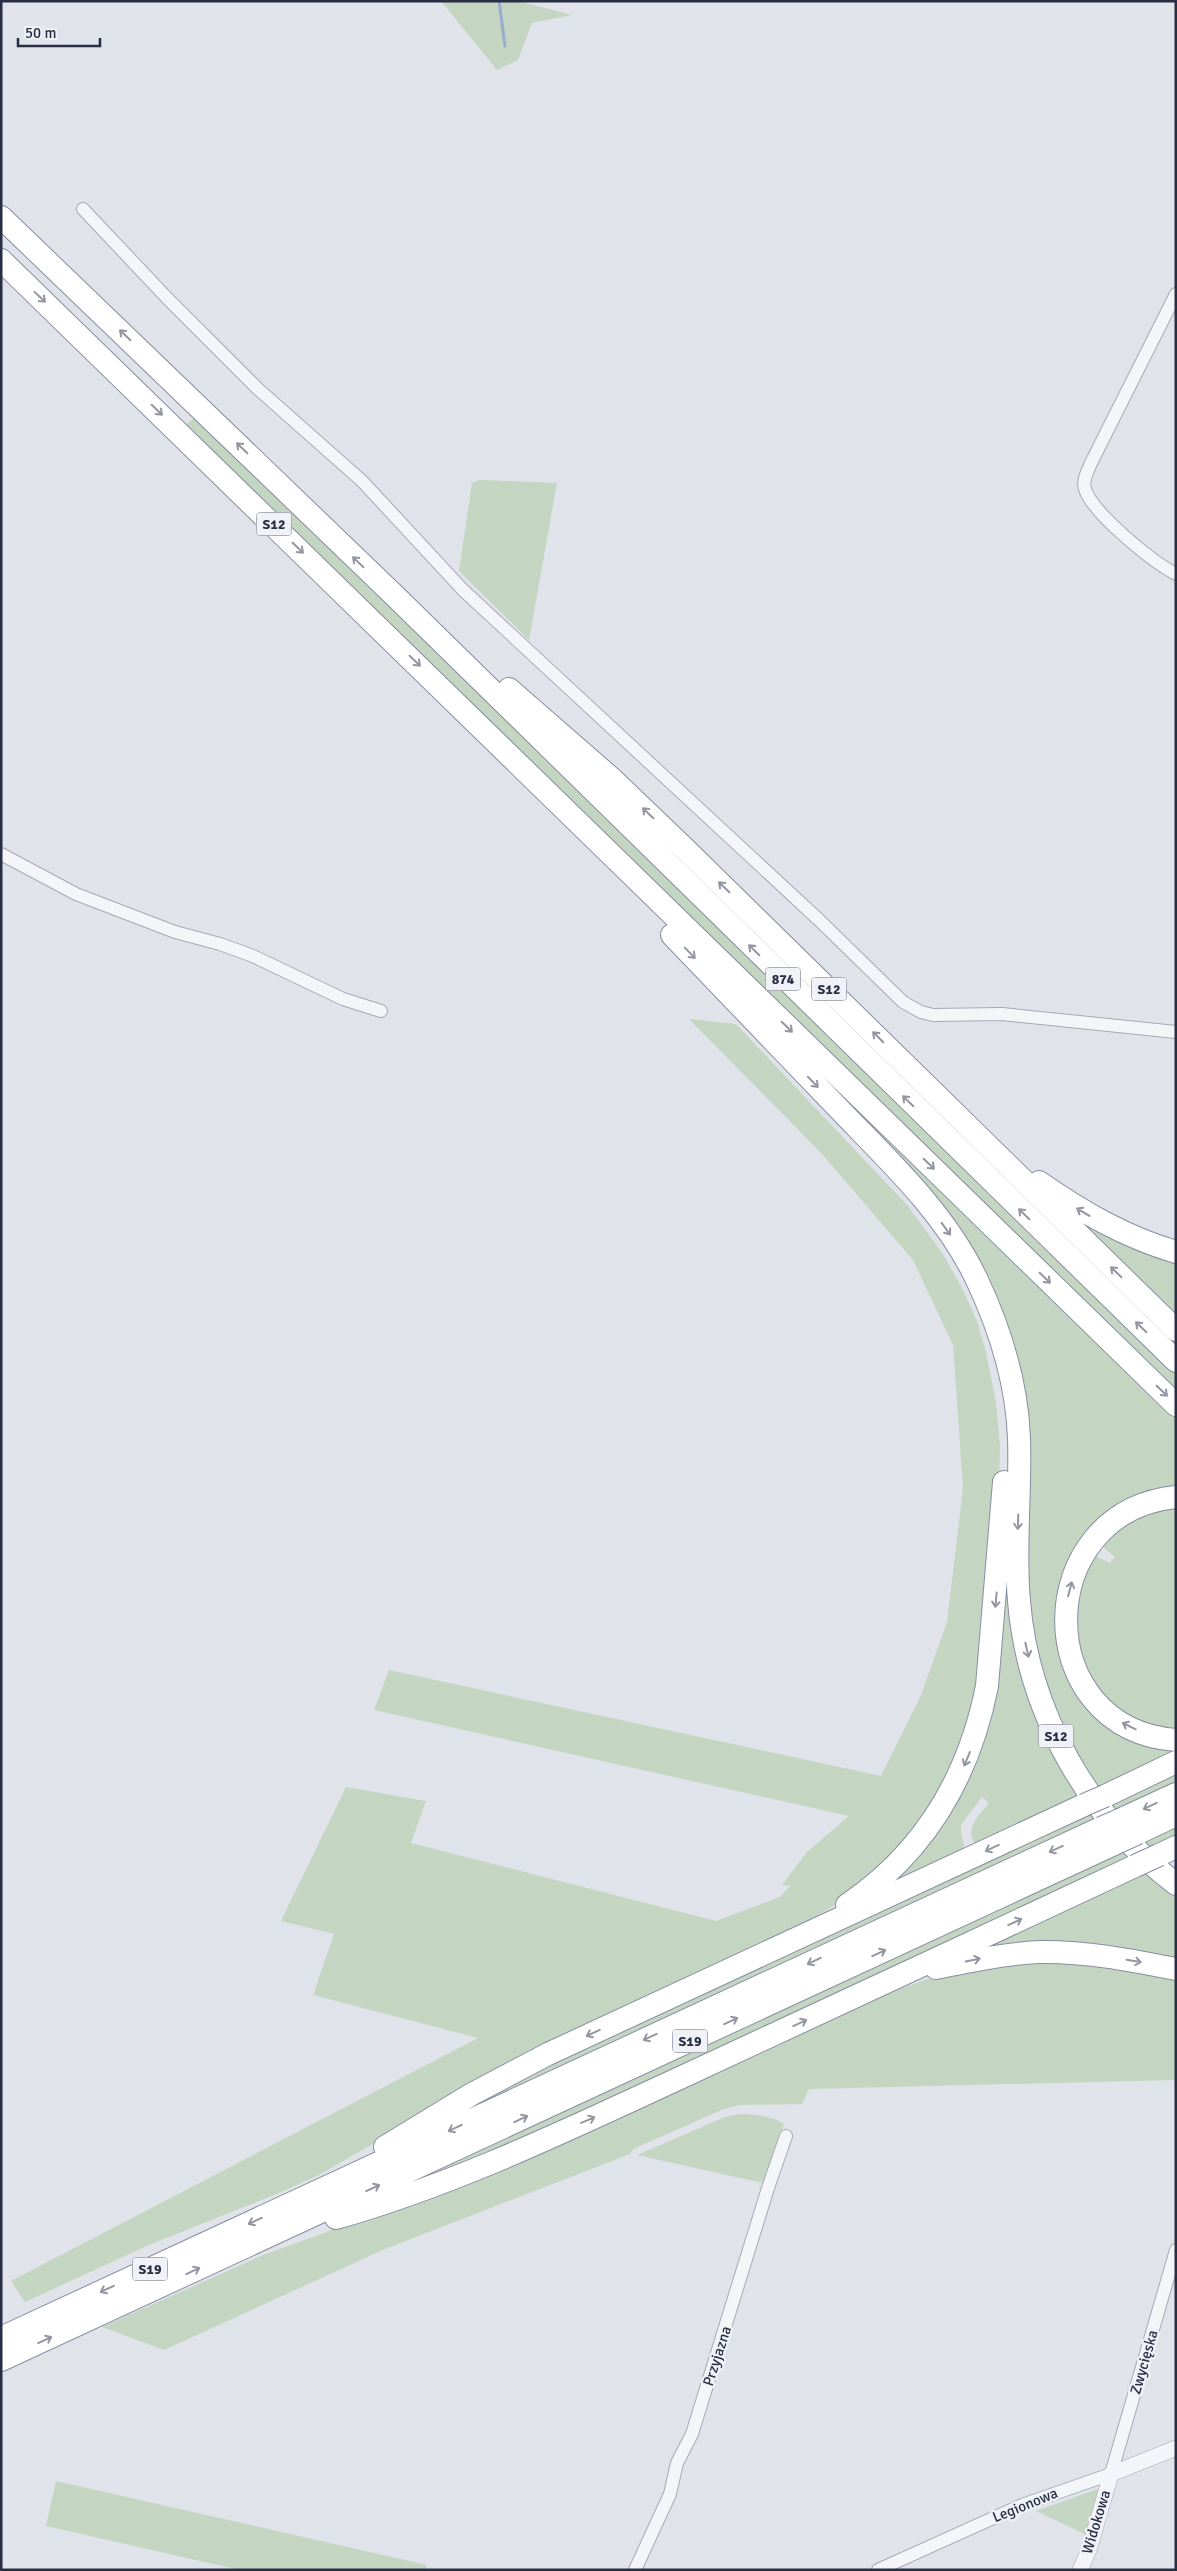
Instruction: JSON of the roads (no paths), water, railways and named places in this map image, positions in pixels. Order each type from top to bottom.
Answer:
[{"type":"highway","name":"S12","points":[[1,217],[394,595],[474,659],[611,778],[975,1133],[1038,1182],[1086,1214],[1132,1237],[1176,1252]]},
{"type":"highway","name":"S12","points":[[1,260],[542,786]]},
{"type":"highway","name":"874","points":[[394,595],[1176,1361]]},
{"type":"highway","name":"874","points":[[542,786],[1176,1405]]},
{"type":"highway","points":[[542,786],[568,826],[912,1186],[957,1244],[980,1287],[994,1346],[1004,1404],[1006,1436],[990,1668],[978,1727],[968,1757],[950,1794],[936,1817],[912,1849],[859,1896],[780,1947]]},
{"type":"highway","points":[[975,1133],[1176,1330]]},
{"type":"highway","name":"S12","points":[[980,1287],[1005,1354],[1016,1409],[1019,1452],[1017,1550],[1019,1602],[1026,1648],[1037,1687],[1055,1734],[1086,1788],[1128,1841],[1176,1884]]},
{"type":"highway","points":[[1176,1497],[1136,1508],[1112,1523],[1099,1534],[1076,1569],[1068,1598],[1065,1624],[1069,1651],[1074,1667],[1093,1697],[1117,1720],[1147,1734],[1176,1740]]},
{"type":"highway","points":[[299,2200],[504,2076],[617,2021],[1176,1762]]},
{"type":"highway","name":"S19","points":[[1,2338],[299,2200],[1131,1825],[1176,1794]]},
{"type":"highway","name":"S19","points":[[1131,1825],[1176,1815]]},
{"type":"highway","name":"S19","points":[[1,2360],[265,2238],[1107,1836]]},
{"type":"highway","points":[[265,2238],[378,2205],[454,2178],[603,2114],[1168,1851]]},
{"type":"highway","points":[[860,1996],[933,1969],[1016,1954],[1057,1952],[1095,1955],[1176,1969]]},
{"type":"street","points":[[84,210],[167,298],[258,389],[362,481],[463,590],[805,907],[903,1002],[922,1012],[933,1015],[1002,1014],[1176,1032]]},
{"type":"street","points":[[1176,294],[1084,483],[1089,497],[1107,519],[1134,544],[1165,568],[1176,574]]},
{"type":"street","points":[[1,854],[76,894],[175,932],[220,944],[253,956],[343,999],[381,1011]]},
{"type":"street","name":"Przyjazna","points":[[635,2570],[670,2494],[677,2463],[692,2434],[768,2188],[786,2136]]},
{"type":"street","name":"Zwycięska","points":[[1111,2474],[1176,2250]]},
{"type":"street","name":"Legionowa","points":[[878,2570],[1022,2505],[1111,2474],[1176,2448]]},
{"type":"street","name":"Widokowa","points":[[1080,2570],[1090,2550],[1111,2474]]},
{"type":"waterway","points":[[499,1],[505,46]]}]
